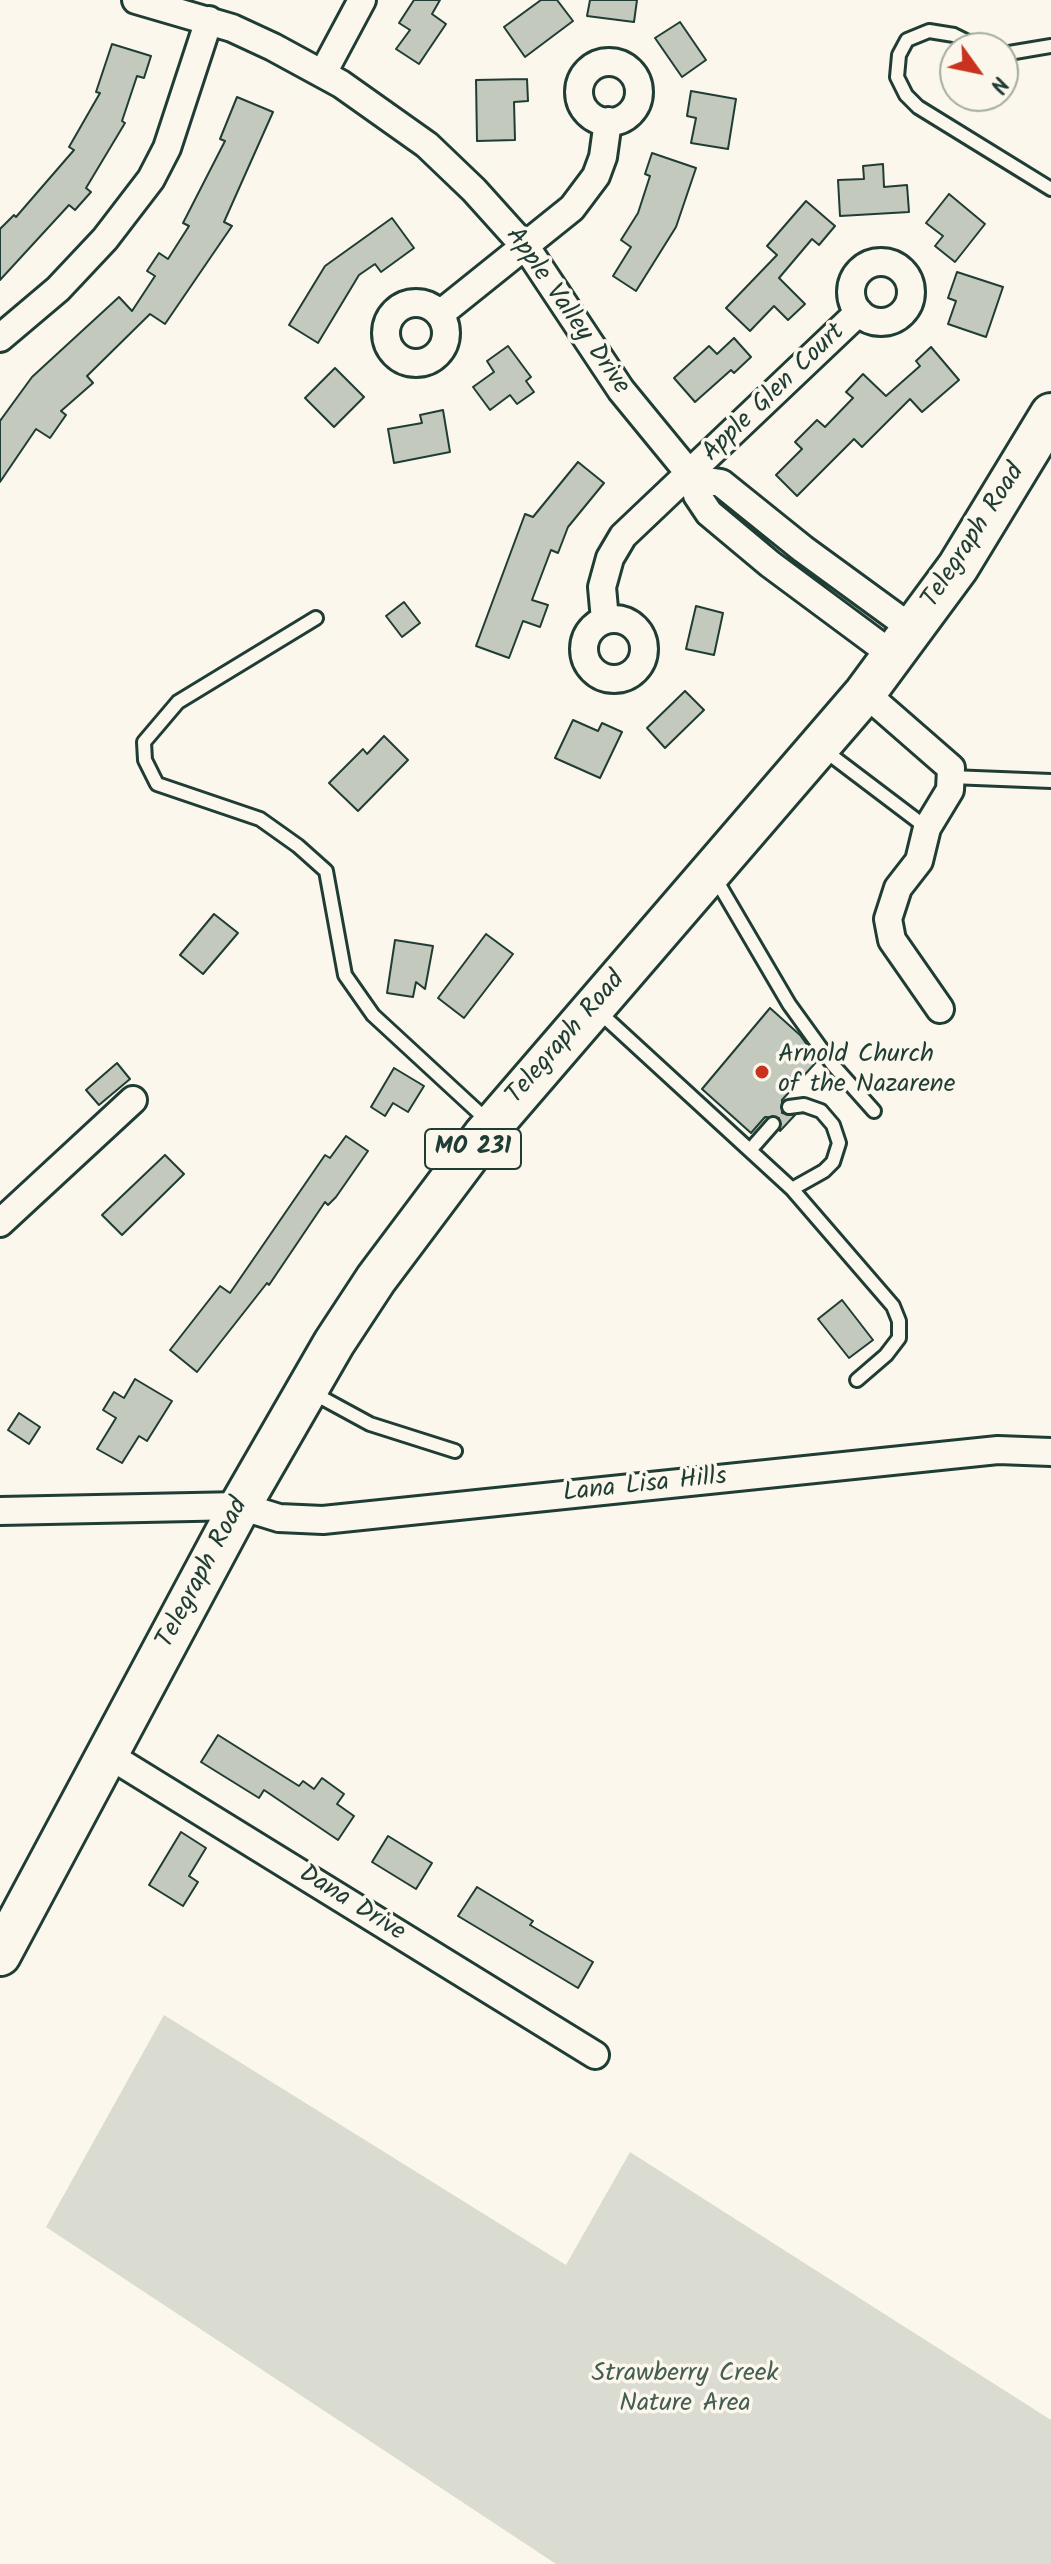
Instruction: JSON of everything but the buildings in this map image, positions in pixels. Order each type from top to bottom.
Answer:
[{"type":"main road","name":"Telegraph Road","points":[[0,1955],[240,1506],[306,1389],[393,1255],[493,1125],[865,693],[984,529],[1051,414]]},
{"type":"street","name":"Apple Valley Drive","points":[[136,0],[209,20],[246,34],[323,73],[427,145],[474,190],[524,246],[621,390],[692,477],[703,505],[723,525],[904,643]]},
{"type":"street","points":[[323,73],[362,0]]},
{"type":"street","points":[[0,338],[58,289],[105,239],[151,179],[167,148],[209,20]]},
{"type":"street","points":[[440,314],[572,208],[587,191],[603,157],[608,121]]},
{"type":"street","name":"Apple Glen Court","points":[[605,620],[602,587],[623,536],[692,477],[859,312]]},
{"type":"street","points":[[865,693],[951,768],[950,790],[927,828],[919,861],[898,888],[888,919],[892,940],[940,1009]]},
{"type":"street","points":[[0,1223],[133,1100]]},
{"type":"street","name":"Lana Lisa Hills","points":[[0,1511],[240,1506],[279,1518],[323,1520],[998,1450],[1051,1452]]},
{"type":"street","name":"Dana Drive","points":[[107,1754],[595,2055]]},
{"type":"lane","points":[[939,33],[929,31],[907,40],[899,55],[897,77],[906,95],[918,107],[1051,189]]},
{"type":"lane","points":[[1019,51],[1051,46]]},
{"type":"lane","points":[[316,618],[178,702],[144,742],[145,760],[157,784],[260,819],[326,871],[345,975],[373,1015],[493,1125]]},
{"type":"lane","points":[[820,747],[927,828]]},
{"type":"lane","points":[[951,777],[1051,781]]},
{"type":"lane","points":[[711,872],[789,1004],[833,1065],[874,1111]]},
{"type":"lane","points":[[595,1008],[792,1189],[897,1314],[899,1338],[886,1355],[857,1380]]},
{"type":"lane","points":[[789,1107],[804,1105],[821,1111],[833,1125],[839,1143],[833,1162],[824,1171],[792,1189]]},
{"type":"lane","points":[[751,1149],[773,1124]]},
{"type":"lane","points":[[306,1389],[370,1424],[455,1451]]},
{"type":"green space","name":"Strawberry Creek Nature Area","points":[[164,2015],[566,2265],[630,2152],[1051,2420],[1051,2564],[556,2564],[46,2227]]},
{"type":"place","name":"Arnold Church of the Nazarene","points":[[762,1072]]}]
